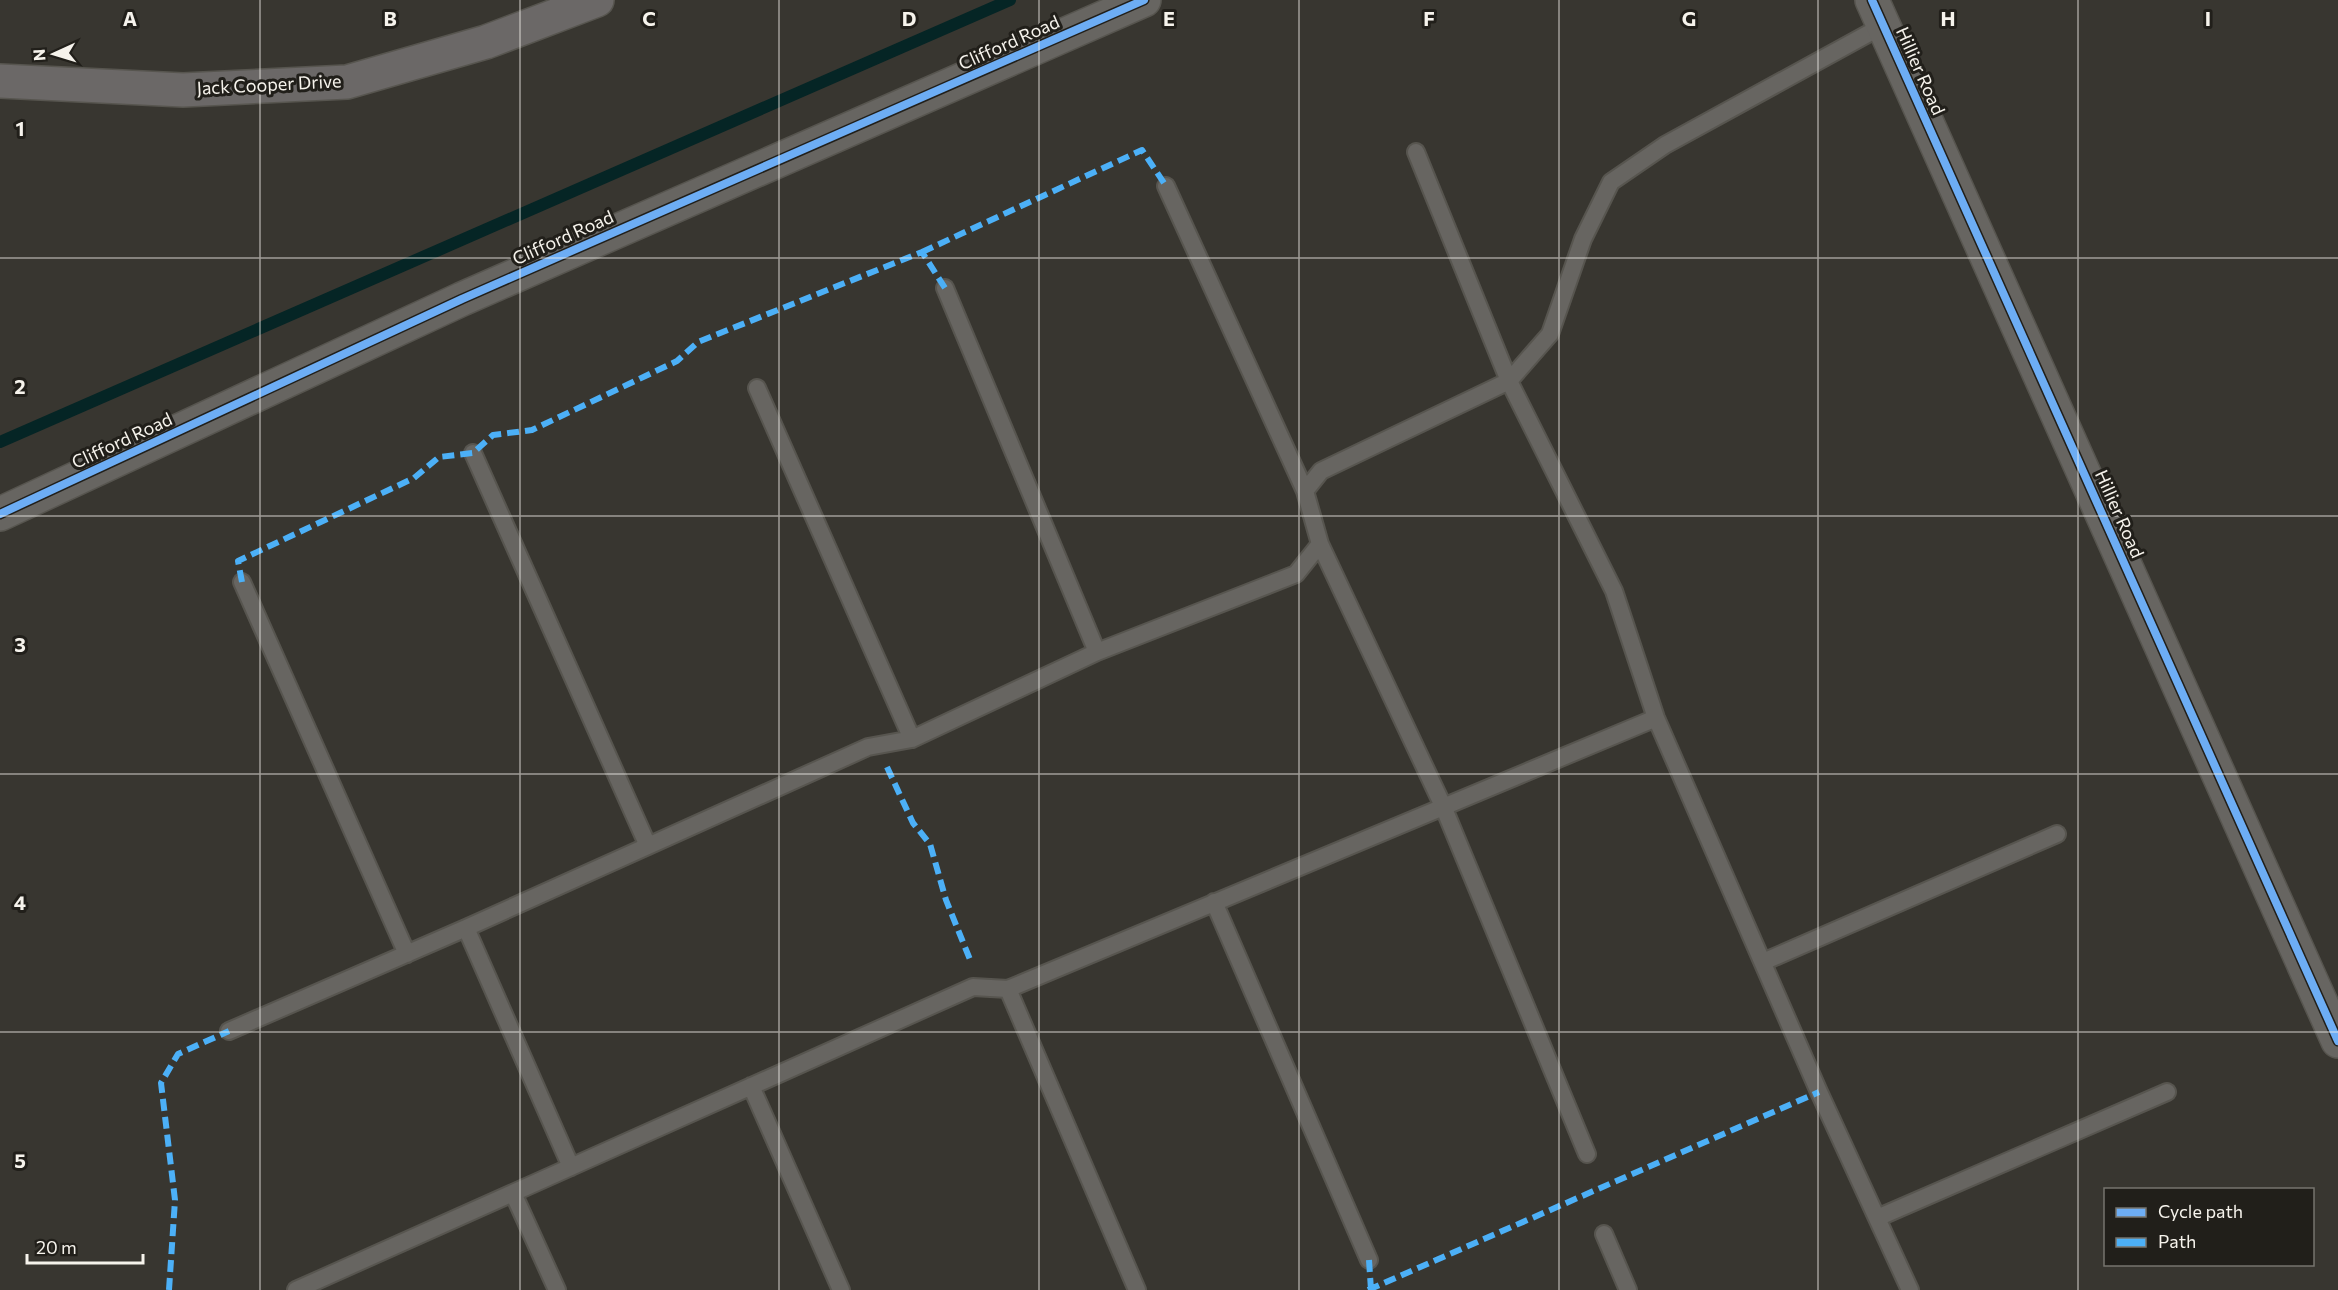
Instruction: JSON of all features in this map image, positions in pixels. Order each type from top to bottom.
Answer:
[{"type":"main road","name":"Jack Cooper Drive","points":[[0,81],[183,90],[347,82],[486,42],[597,0]]},
{"type":"street","name":"Clifford Road","points":[[0,514],[462,299],[1144,0]]},
{"type":"street","name":"Hillier Road","points":[[1878,13],[2338,1041]]},
{"type":"lane","points":[[1305,491],[1321,471],[1509,381],[1550,334],[1583,239],[1611,182],[1665,145],[1878,13]]},
{"type":"lane","points":[[1416,152],[1509,381],[1614,591],[1656,718],[1762,962],[1910,1290]]},
{"type":"lane","points":[[1166,186],[1305,491],[1320,544],[1443,806],[1587,1154]]},
{"type":"lane","points":[[945,288],[1097,652]]},
{"type":"lane","points":[[758,388],[912,739]]},
{"type":"lane","points":[[473,453],[648,846]]},
{"type":"lane","points":[[230,1031],[466,928],[868,747],[912,739],[1097,652],[1296,574],[1320,544]]},
{"type":"lane","points":[[242,582],[407,954]]},
{"type":"lane","points":[[296,1290],[973,987],[1008,989],[1656,718]]},
{"type":"lane","points":[[1762,962],[2057,834]]},
{"type":"lane","points":[[1214,902],[1369,1260]]},
{"type":"lane","points":[[466,928],[571,1167]]},
{"type":"lane","points":[[1008,989],[1137,1290]]},
{"type":"lane","points":[[751,1086],[841,1290]]},
{"type":"lane","points":[[1877,1218],[2167,1092]]},
{"type":"lane","points":[[513,1193],[556,1290]]},
{"type":"lane","points":[[1604,1234],[1628,1290]]},
{"type":"waterway","points":[[0,442],[1010,0]]},
{"type":"marked path","points":[[922,252],[1142,150],[1166,186]]},
{"type":"marked path","points":[[242,582],[238,561],[414,478],[439,457],[473,453],[493,435],[532,430],[677,361],[698,342],[922,252],[945,288]]},
{"type":"marked path","points":[[887,767],[913,823],[930,844],[946,900],[971,962]]},
{"type":"marked path","points":[[169,1290],[175,1200],[161,1083],[178,1054],[229,1031]]},
{"type":"marked path","points":[[1368,1290],[1819,1092]]},
{"type":"marked path","points":[[1369,1260],[1371,1290]]},
{"type":"cycle path","points":[[0,514],[462,299],[1144,0]]},
{"type":"cycle path","points":[[1872,0],[2338,1041]]}]
